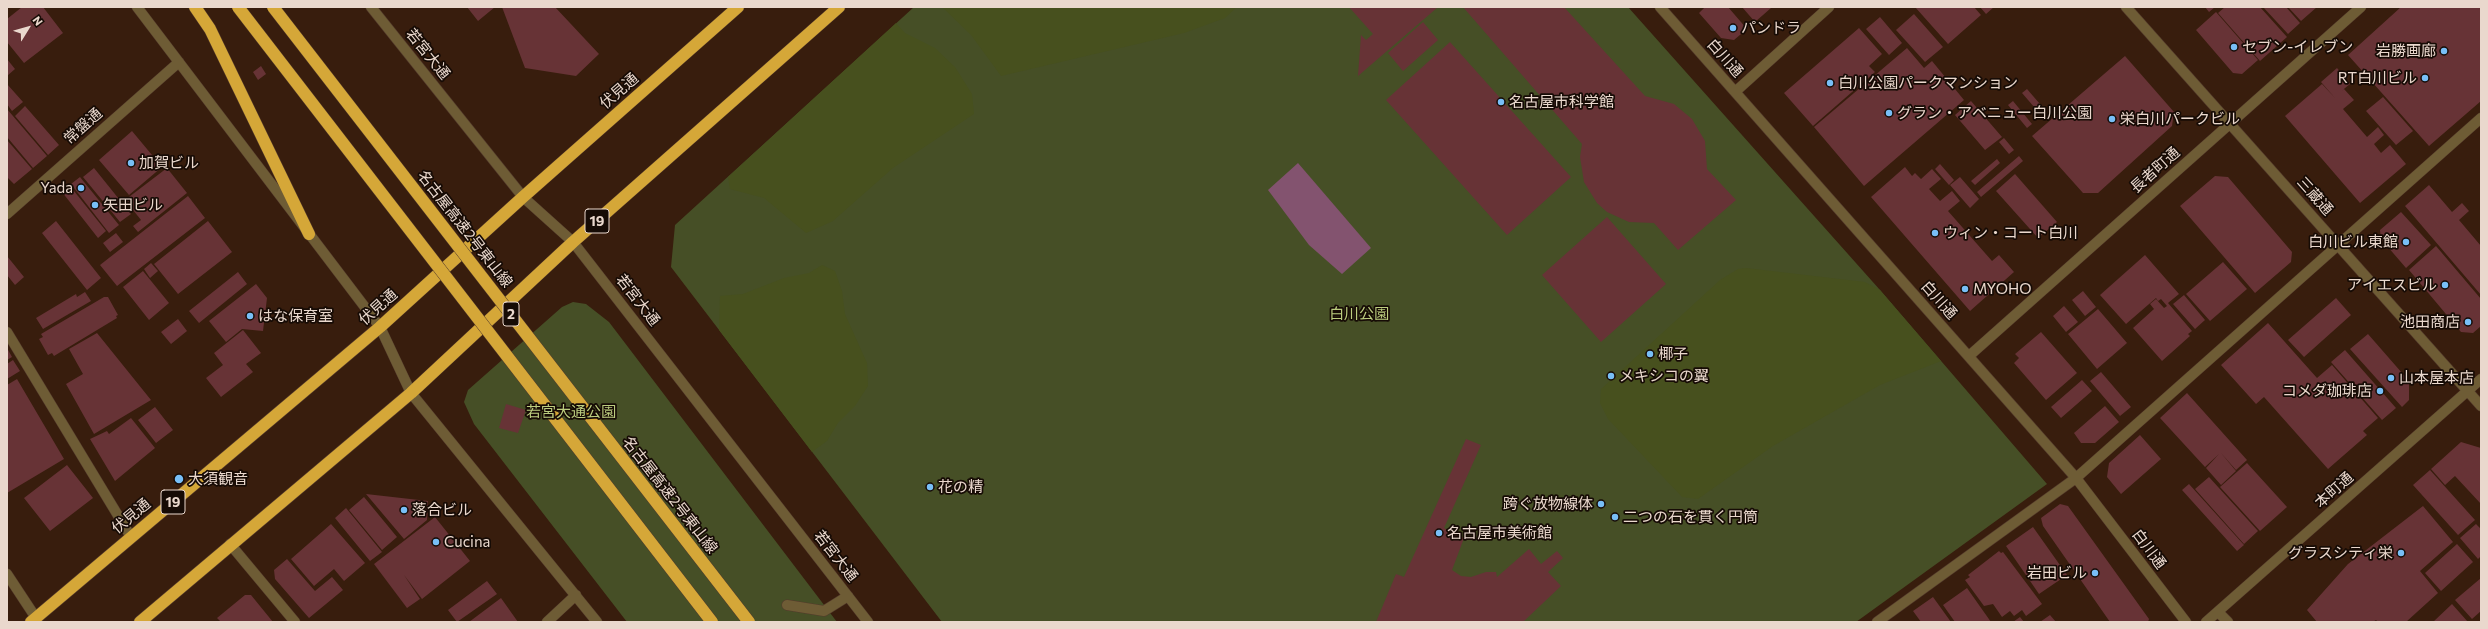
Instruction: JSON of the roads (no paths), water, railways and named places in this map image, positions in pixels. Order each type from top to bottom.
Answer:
[{"type":"highway","points":[[195,7],[210,29],[309,234]]},
{"type":"highway","name":"2","points":[[238,7],[712,622]]},
{"type":"highway","name":"名古屋高速2号東山線","points":[[273,7],[749,622]]},
{"type":"highway","name":"伏見通","points":[[33,620],[380,327],[523,197],[738,7]]},
{"type":"highway","name":"19","points":[[140,622],[230,544],[411,393],[573,242],[839,7]]},
{"type":"street","points":[[137,7],[380,327],[411,393],[597,622]]},
{"type":"street","name":"若宮大通","points":[[371,7],[523,197],[573,242],[868,622]]},
{"type":"street","name":"白川通","points":[[1660,7],[2076,478],[2186,622]]},
{"type":"street","points":[[1735,92],[1829,7]]},
{"type":"street","name":"三蔵通","points":[[2126,7],[2481,406]]},
{"type":"street","name":"長者町通","points":[[1969,356],[2361,7]]},
{"type":"street","name":"常盤通","points":[[7,214],[179,62]]},
{"type":"street","points":[[1877,622],[2076,478],[2481,118]]},
{"type":"street","points":[[7,332],[131,537]]},
{"type":"street","name":"本町通","points":[[2206,622],[2481,379]]},
{"type":"street","points":[[230,544],[295,622]]},
{"type":"street","points":[[7,574],[33,620]]},
{"type":"street","points":[[547,622],[576,595]]},
{"type":"street","points":[[787,605],[824,611],[848,596]]},
{"type":"street","points":[[2218,612],[2228,622]]},
{"type":"place","name":"パンドラ","points":[[1733,28]]},
{"type":"place","name":"セブン-イレブン","points":[[2234,47]]},
{"type":"place","name":"岩勝画廊","points":[[2444,51]]},
{"type":"place","name":"RT白川ビル","points":[[2425,78]]},
{"type":"place","name":"白川公園パークマンション","points":[[1830,83]]},
{"type":"place","name":"名古屋市科学館","points":[[1501,102]]},
{"type":"place","name":"グラン・アベニュー白川公園","points":[[1889,113]]},
{"type":"place","name":"栄白川パークビル","points":[[2112,119]]},
{"type":"place","name":"加賀ビル","points":[[131,163]]},
{"type":"place","name":"Yada","points":[[81,188]]},
{"type":"place","name":"矢田ビル","points":[[95,205]]},
{"type":"place","name":"ウィン・コート白川","points":[[1935,233]]},
{"type":"place","name":"白川ビル東館","points":[[2406,242]]},
{"type":"place","name":"アイエスビル","points":[[2445,285]]},
{"type":"place","name":"MYOHO","points":[[1965,289]]},
{"type":"place","name":"はな保育室","points":[[250,316]]},
{"type":"place","name":"池田商店","points":[[2468,322]]},
{"type":"place","name":"椰子","points":[[1650,354]]},
{"type":"place","name":"メキシコの翼","points":[[1611,376]]},
{"type":"place","name":"山本屋本店","points":[[2391,378]]},
{"type":"place","name":"コメダ珈琲店","points":[[2380,391]]},
{"type":"place","name":"大須観音","points":[[179,479]]},
{"type":"place","name":"花の精","points":[[930,487]]},
{"type":"place","name":"跨ぐ放物線体","points":[[1601,504]]},
{"type":"place","name":"落合ビル","points":[[404,510]]},
{"type":"place","name":"二つの石を貫く円筒","points":[[1615,517]]},
{"type":"place","name":"名古屋市美術館","points":[[1439,533]]},
{"type":"place","name":"Cucina","points":[[436,542]]},
{"type":"place","name":"グラスシティ栄","points":[[2401,553]]},
{"type":"place","name":"岩田ビル","points":[[2095,573]]},
{"type":"park label","name":"白川公園","points":[[1359,314]]},
{"type":"park label","name":"若宮大通公園","points":[[571,412]]}]
